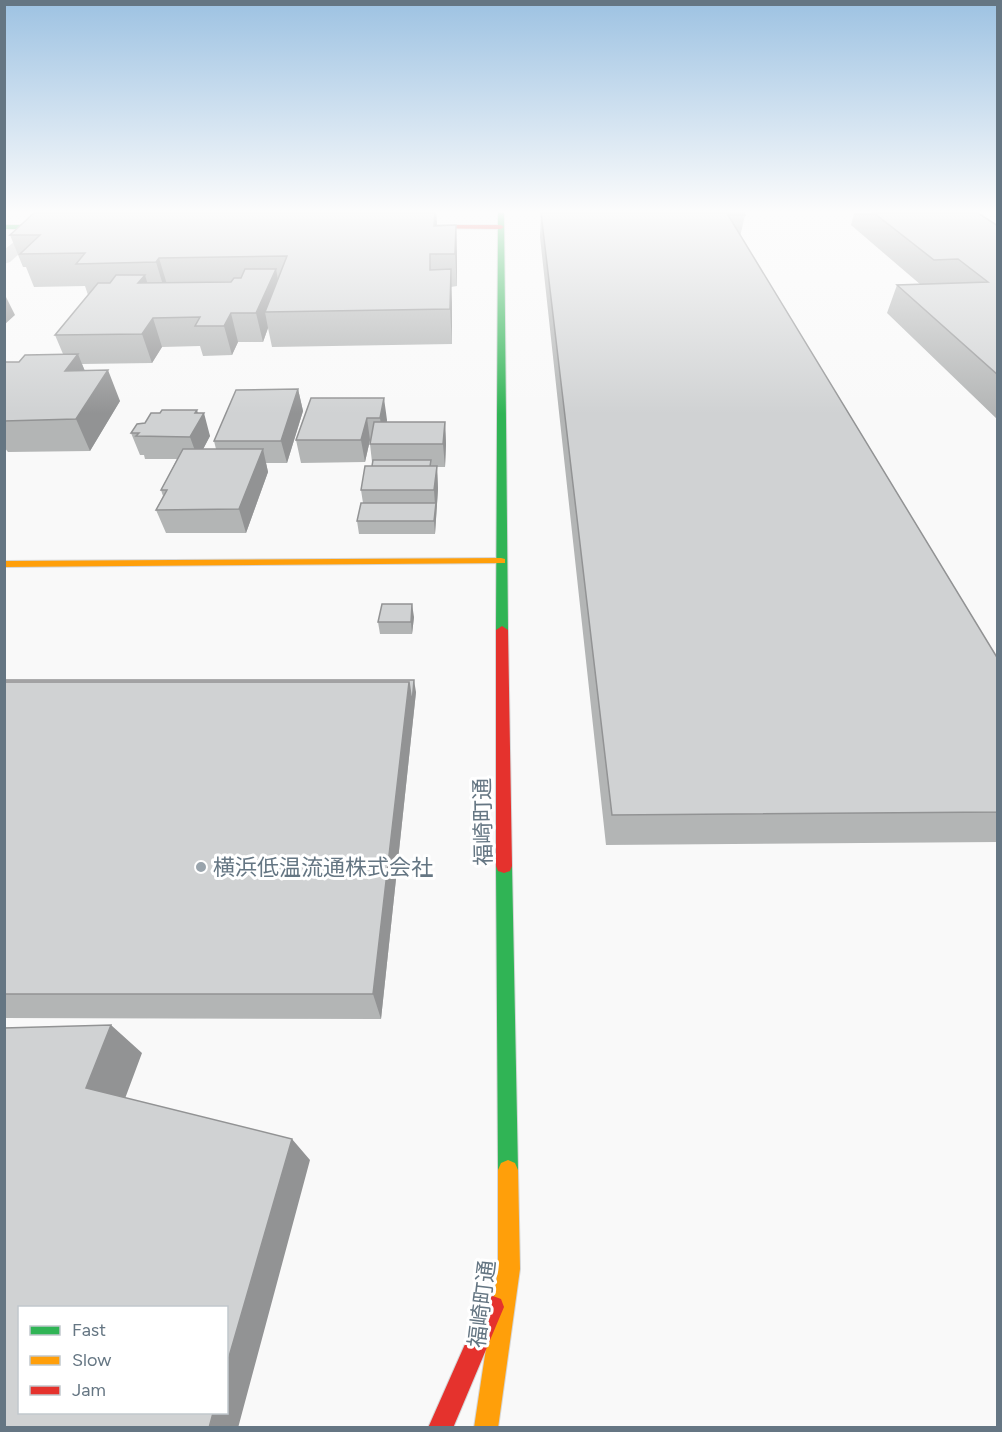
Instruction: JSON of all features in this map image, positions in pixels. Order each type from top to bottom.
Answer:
[{"type":"street","name":"福崎町通","points":[[486,1428],[509,1269],[501,561],[501,280]]},
{"type":"street","points":[[4,564],[501,561]]},
{"type":"street","points":[[440,1428],[509,1269]]},
{"type":"building","points":[[112,280],[141,280],[138,283],[231,282],[233,280],[271,280],[256,313],[231,313],[224,326],[195,326],[200,317],[153,318],[142,334],[55,335],[98,283],[110,283]]},
{"type":"building","points":[[278,280],[451,280],[450,309],[265,312]]},
{"type":"building","points":[[549,280],[767,280],[998,659],[998,812],[612,815]]},
{"type":"building","points":[[985,280],[998,280],[998,375],[897,285],[988,282]]},
{"type":"building","points":[[78,354],[65,371],[108,370],[76,419],[4,421],[4,362],[19,362],[25,355]]},
{"type":"building","points":[[298,389],[281,441],[214,441],[236,390]]},
{"type":"building","points":[[311,398],[384,398],[380,418],[367,418],[361,440],[296,440]]},
{"type":"building","points":[[162,410],[197,410],[195,413],[204,413],[190,437],[136,436],[139,433],[131,433],[137,424],[145,423],[151,413],[160,413]]},
{"type":"building","points":[[374,422],[445,422],[443,444],[370,444]]},
{"type":"building","points":[[183,449],[263,449],[239,509],[156,510],[167,490],[161,490]]},
{"type":"building","points":[[373,460],[431,460],[430,466],[372,466]]},
{"type":"building","points":[[365,466],[437,466],[434,490],[361,490]]},
{"type":"building","points":[[361,503],[436,503],[434,521],[357,521]]},
{"type":"building","points":[[382,604],[412,604],[411,622],[378,622]]},
{"type":"building","points":[[4,680],[414,680],[412,703],[409,682],[4,682]]},
{"type":"building","name":"横浜低温流通株式会社","points":[[4,682],[409,682],[373,994],[4,994]]},
{"type":"building","points":[[111,1025],[86,1088],[292,1139],[228,1360],[228,1306],[18,1306],[18,1414],[213,1414],[209,1428],[4,1428],[4,1028]]},
{"type":"traffic: fast","points":[[501,280],[502,630]]},
{"type":"traffic: fast","points":[[504,866],[508,1170]]},
{"type":"traffic: slow","points":[[4,564],[501,561]]},
{"type":"traffic: slow","points":[[486,1428],[509,1269],[508,1170]]},
{"type":"traffic: jam","points":[[502,630],[504,866]]},
{"type":"traffic: jam","points":[[440,1428],[493,1307]]},
{"type":"place","name":"横浜低温流通株式会社","points":[[201,867]]}]
